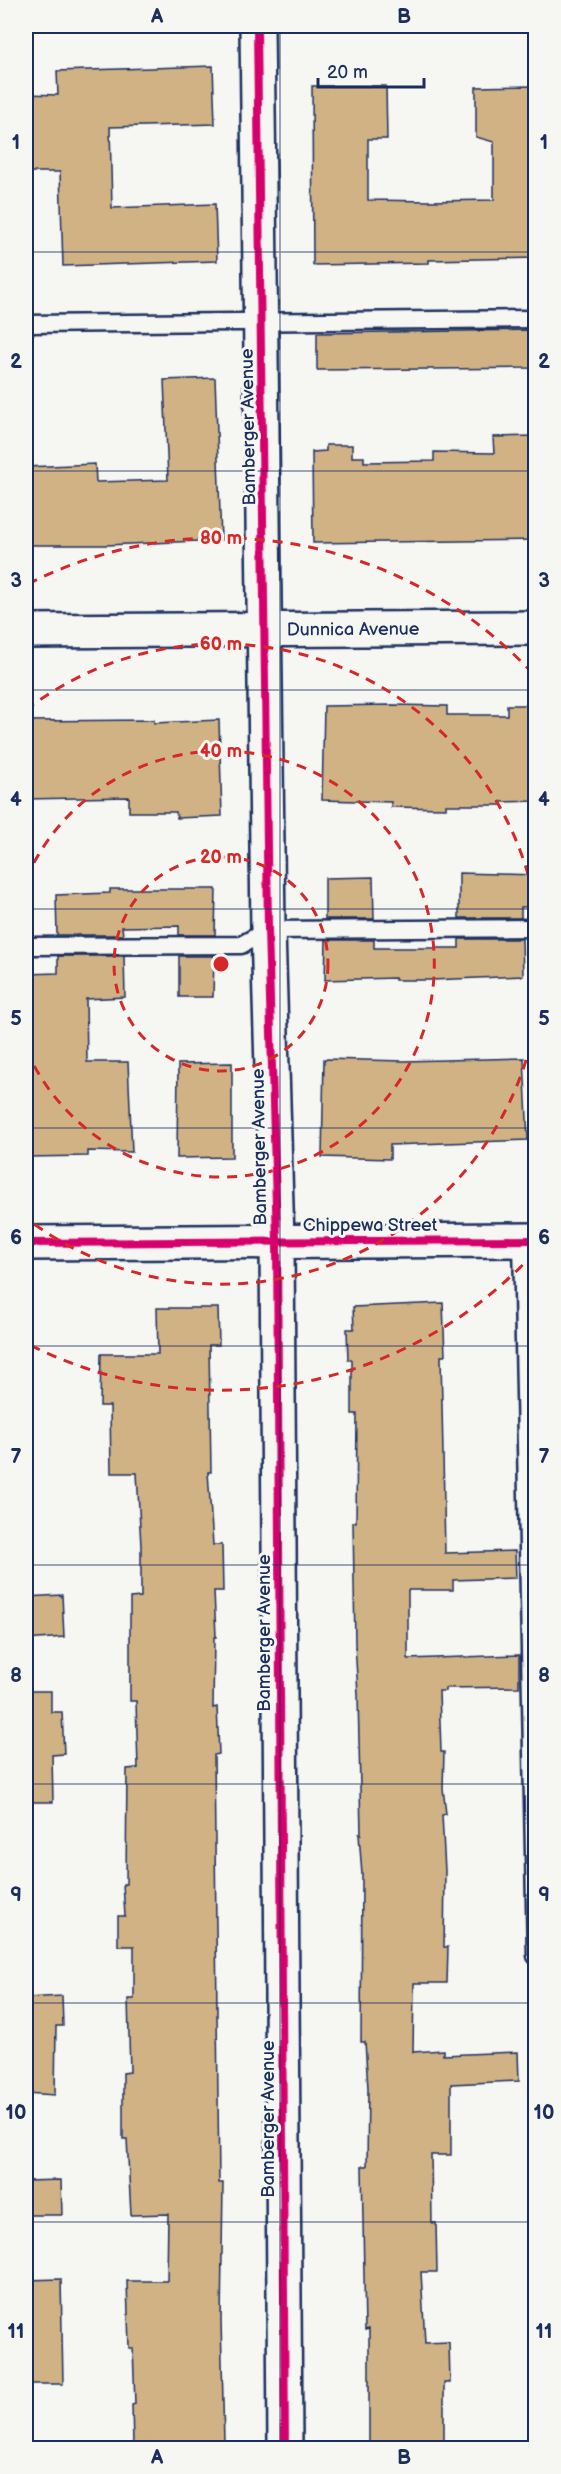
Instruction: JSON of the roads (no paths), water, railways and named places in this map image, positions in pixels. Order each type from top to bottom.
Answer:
[{"type":"street","name":"Bamberger Avenue","points":[[257,26],[268,930],[277,1240],[285,2448]]},
{"type":"street","name":"Dunnica Avenue","points":[[26,631],[536,628]]},
{"type":"street","name":"Chippewa Street","points":[[26,1243],[529,1240]]},
{"type":"lane","points":[[26,324],[536,319]]},
{"type":"lane","points":[[26,946],[241,945],[268,930],[536,928]]},
{"type":"lane","points":[[529,1240],[536,1956]]}]
